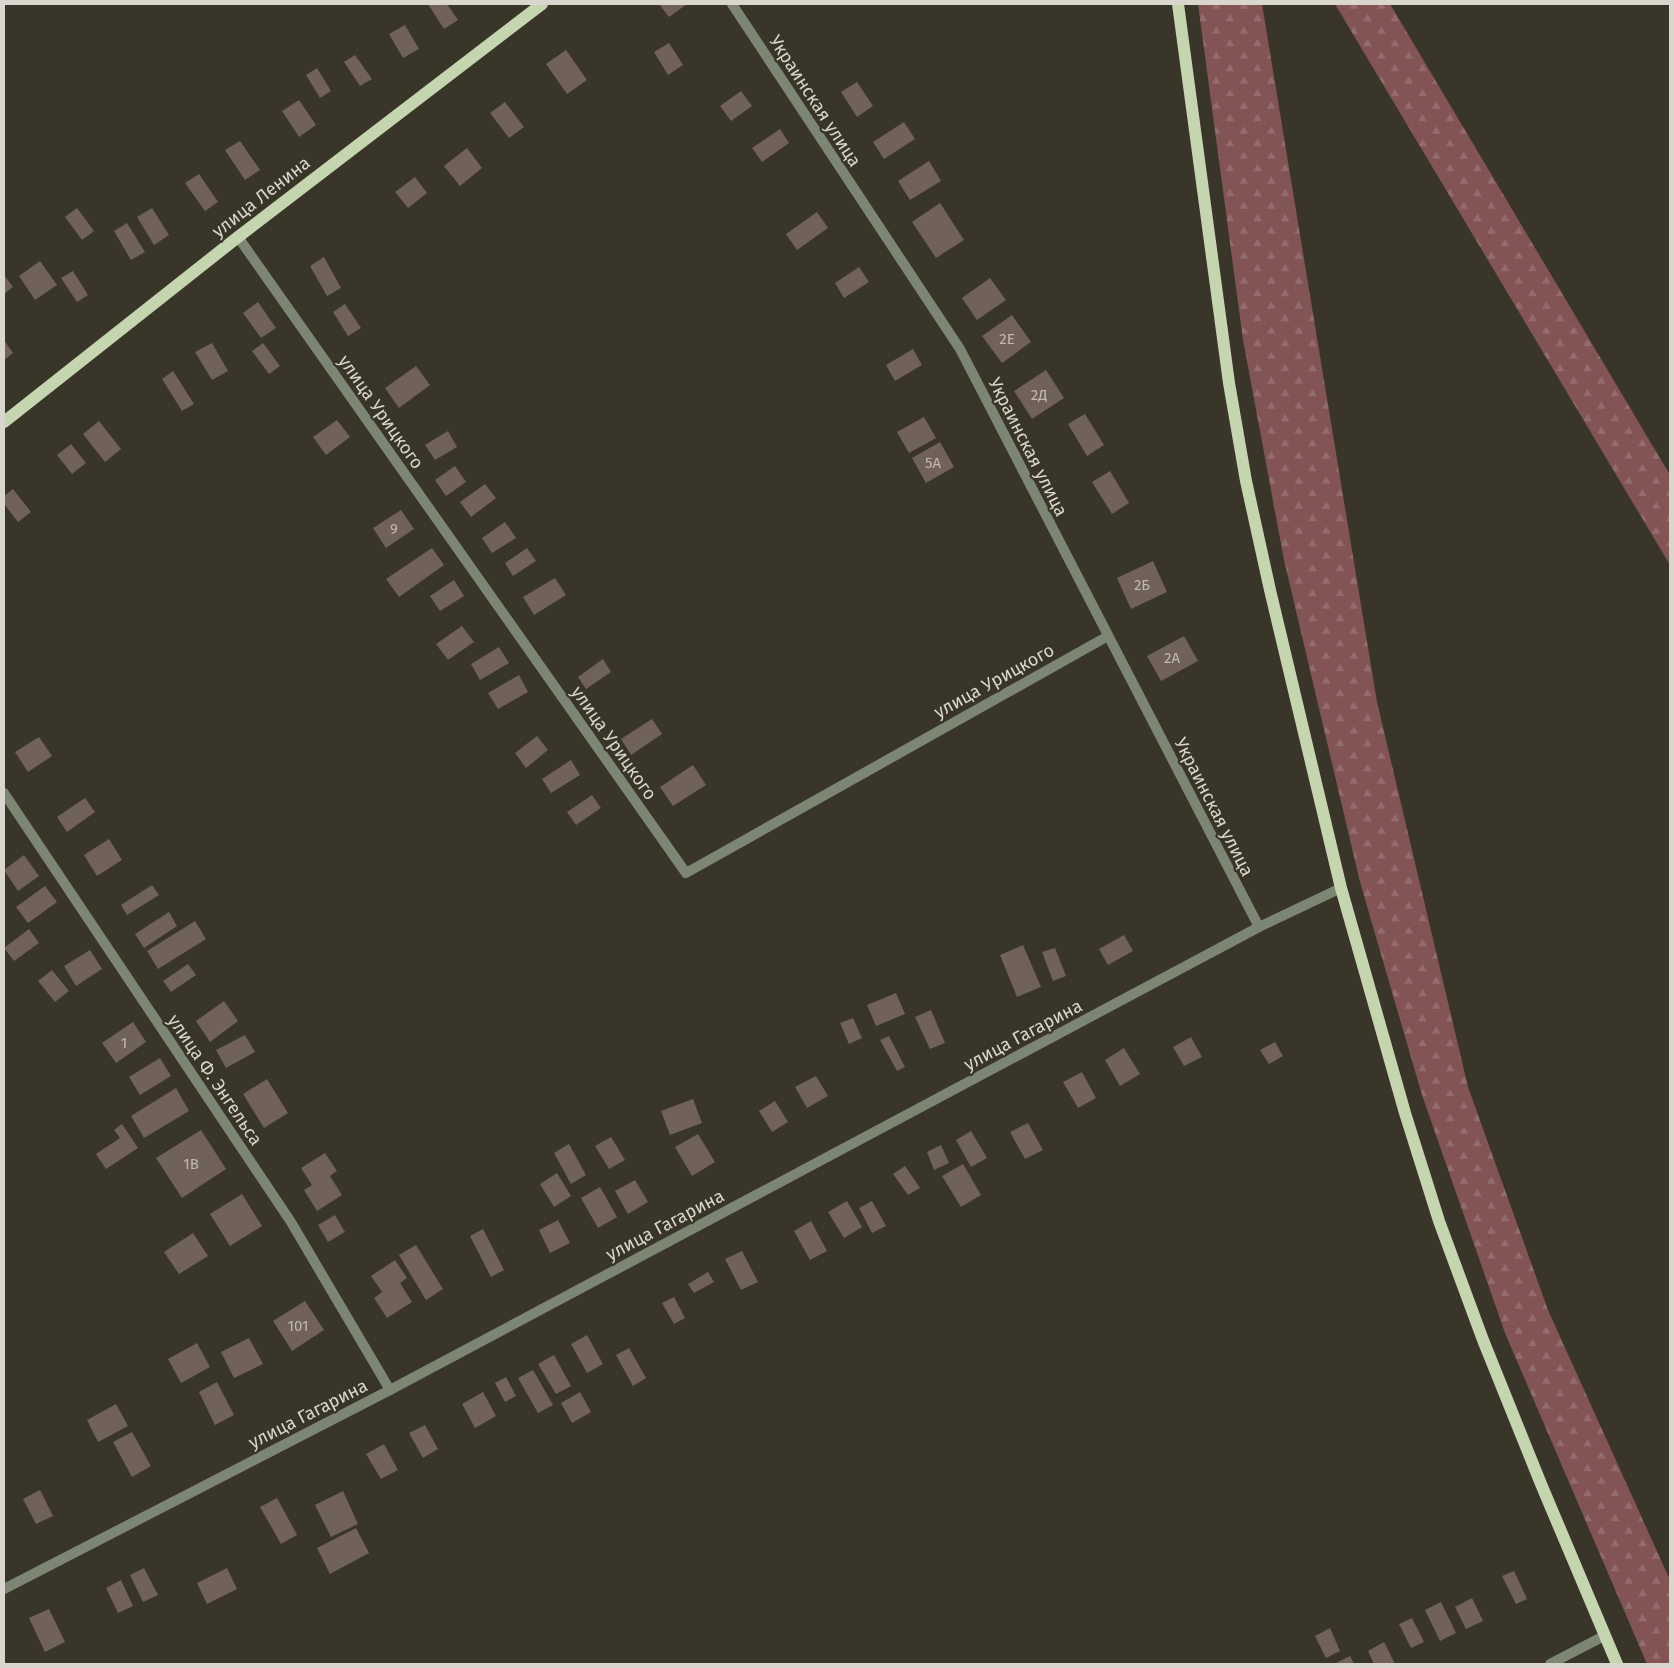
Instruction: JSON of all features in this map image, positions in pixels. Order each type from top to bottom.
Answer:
[{"type":"main road","name":"улица Ленина","points":[[4,422],[238,237],[542,4]]},
{"type":"main road","points":[[1178,4],[1228,383],[1246,481],[1341,888],[1405,1113],[1439,1221],[1483,1340],[1617,1664]]},
{"type":"street","name":"Украинская улица","points":[[732,4],[960,349],[1259,927]]},
{"type":"street","name":"улица Урицкого","points":[[238,237],[686,873],[1108,636]]},
{"type":"street","name":"улица Ф. Энгельса","points":[[4,793],[291,1222],[390,1390]]},
{"type":"street","name":"улица Гагарина","points":[[4,1589],[390,1390],[1259,927],[1341,888]]},
{"type":"street","points":[[1550,1664],[1604,1636]]},
{"type":"green space","points":[[1198,4],[1262,4],[1377,702],[1468,1087],[1548,1310],[1670,1580],[1670,1664],[1647,1664],[1505,1333],[1422,1095],[1360,882],[1284,560],[1243,340]]},
{"type":"green space","points":[[1335,4],[1390,4],[1670,475],[1670,565]]},
{"type":"building","points":[[428,4],[447,4],[458,20],[444,29]]},
{"type":"building","points":[[659,4],[687,4],[669,17]]},
{"type":"building","points":[[405,25],[419,49],[403,58],[389,34]]},
{"type":"building","points":[[669,43],[683,65],[668,75],[654,52]]},
{"type":"building","points":[[566,50],[587,80],[567,94],[546,64]]},
{"type":"building","points":[[355,55],[372,79],[360,86],[344,62]]},
{"type":"building","points":[[317,68],[331,91],[320,98],[306,75]]},
{"type":"building","points":[[857,82],[873,106],[857,117],[841,92]]},
{"type":"building","points":[[741,91],[752,106],[731,121],[720,106]]},
{"type":"building","points":[[299,100],[316,125],[299,137],[282,111]]},
{"type":"building","points":[[505,102],[524,127],[509,138],[490,113]]},
{"type":"building","points":[[904,122],[915,139],[884,159],[873,142]]},
{"type":"building","points":[[780,129],[789,143],[762,162],[752,148]]},
{"type":"building","points":[[240,141],[260,170],[245,180],[225,150]]},
{"type":"building","points":[[467,148],[482,168],[460,186],[444,166]]},
{"type":"building","points":[[929,161],[941,181],[910,200],[898,181]]},
{"type":"building","points":[[199,174],[218,202],[205,211],[185,183]]},
{"type":"building","points":[[415,177],[427,193],[408,208],[395,192]]},
{"type":"building","points":[[940,203],[964,240],[936,258],[912,222]]},
{"type":"building","points":[[77,208],[94,231],[82,240],[65,217]]},
{"type":"building","points":[[152,208],[169,235],[154,245],[137,217]]},
{"type":"building","points":[[817,212],[828,228],[797,250],[786,234]]},
{"type":"building","points":[[127,223],[145,252],[131,260],[114,231]]},
{"type":"building","points":[[324,257],[341,288],[327,296],[310,266]]},
{"type":"building","points":[[40,261],[57,285],[35,300],[19,276]]},
{"type":"building","points":[[859,267],[869,282],[844,298],[835,283]]},
{"type":"building","points":[[73,271],[88,295],[77,302],[61,278]]},
{"type":"building","points":[[4,275],[13,287],[4,294]]},
{"type":"building","points":[[990,278],[1006,300],[977,320],[962,298]]},
{"type":"building","points":[[258,302],[276,328],[261,338],[243,313]]},
{"type":"building","points":[[345,304],[361,328],[348,336],[333,312]]},
{"type":"building","points":[[1012,315],[1031,342],[1002,363],[982,336]]},
{"type":"building","points":[[4,340],[13,353],[4,360]]},
{"type":"building","points":[[212,343],[228,371],[212,380],[195,352]]},
{"type":"building","points":[[263,343],[280,366],[269,374],[252,351]]},
{"type":"building","points":[[913,349],[922,365],[895,381],[886,365]]},
{"type":"building","points":[[416,366],[430,385],[399,408],[385,388]]},
{"type":"building","points":[[1046,370],[1064,398],[1032,419],[1014,391]]},
{"type":"building","points":[[173,371],[194,404],[182,411],[162,379]]},
{"type":"building","points":[[1085,414],[1104,445],[1087,456],[1068,424]]},
{"type":"building","points":[[924,417],[936,438],[909,453],[897,432]]},
{"type":"building","points":[[337,420],[350,437],[326,455],[313,437]]},
{"type":"building","points":[[99,421],[121,449],[105,462],[83,434]]},
{"type":"building","points":[[448,431],[457,447],[435,460],[425,445]]},
{"type":"building","points":[[940,442],[954,467],[926,483],[912,458]]},
{"type":"building","points":[[71,444],[86,463],[72,474],[57,455]]},
{"type":"building","points":[[455,466],[466,482],[446,496],[435,480]]},
{"type":"building","points":[[1110,471],[1129,503],[1112,514],[1092,482]]},
{"type":"building","points":[[485,484],[496,498],[471,517],[460,502]]},
{"type":"building","points":[[13,489],[31,512],[18,522],[4,504],[4,496]]},
{"type":"building","points":[[401,510],[414,529],[386,548],[373,528]]},
{"type":"building","points":[[505,522],[516,538],[492,553],[482,538]]},
{"type":"building","points":[[432,548],[444,565],[399,597],[386,579]]},
{"type":"building","points":[[527,548],[536,561],[513,576],[505,563]]},
{"type":"building","points":[[1153,561],[1167,592],[1131,609],[1117,578]]},
{"type":"building","points":[[555,578],[566,595],[534,615],[523,597]]},
{"type":"building","points":[[454,580],[464,596],[440,611],[430,596]]},
{"type":"building","points":[[462,626],[474,642],[448,660],[436,644]]},
{"type":"building","points":[[1184,636],[1198,661],[1161,681],[1147,656]]},
{"type":"building","points":[[499,647],[509,663],[480,680],[471,664]]},
{"type":"building","points":[[603,659],[611,672],[586,689],[578,677]]},
{"type":"building","points":[[519,675],[528,692],[498,709],[488,693]]},
{"type":"building","points":[[652,719],[662,734],[631,755],[621,739]]},
{"type":"building","points":[[537,736],[548,750],[526,768],[515,753]]},
{"type":"building","points":[[39,737],[52,756],[28,772],[15,752]]},
{"type":"building","points":[[571,760],[580,775],[551,793],[542,779]]},
{"type":"building","points":[[693,765],[706,785],[673,806],[660,787]]},
{"type":"building","points":[[592,795],[601,808],[576,825],[567,812]]},
{"type":"building","points":[[85,798],[95,812],[67,832],[57,817]]},
{"type":"building","points":[[109,839],[122,860],[97,876],[84,855]]},
{"type":"building","points":[[24,855],[39,876],[18,891],[4,870]]},
{"type":"building","points":[[152,885],[159,895],[127,915],[121,905]]},
{"type":"building","points":[[45,886],[57,902],[28,923],[16,907]]},
{"type":"building","points":[[169,912],[177,926],[144,948],[135,934]]},
{"type":"building","points":[[195,921],[206,939],[158,969],[147,951]]},
{"type":"building","points":[[29,929],[39,943],[14,961],[4,948]]},
{"type":"building","points":[[1124,935],[1133,951],[1108,965],[1099,949]]},
{"type":"building","points":[[1023,945],[1041,987],[1017,997],[1000,955]]},
{"type":"building","points":[[1055,948],[1066,976],[1053,981],[1042,952]]},
{"type":"building","points":[[90,950],[102,969],[76,986],[64,966]]},
{"type":"building","points":[[188,964],[196,975],[171,992],[163,981]]},
{"type":"building","points":[[52,970],[69,991],[55,1002],[38,981]]},
{"type":"building","points":[[896,993],[905,1014],[876,1026],[867,1005]]},
{"type":"building","points":[[224,1001],[238,1021],[210,1042],[196,1021]]},
{"type":"building","points":[[931,1010],[945,1043],[930,1049],[915,1017]]},
{"type":"building","points":[[853,1018],[862,1038],[849,1044],[840,1023]]},
{"type":"building","points":[[133,1022],[146,1042],[116,1063],[102,1043]]},
{"type":"building","points":[[245,1035],[255,1052],[226,1068],[216,1050]]},
{"type":"building","points":[[889,1036],[905,1067],[897,1071],[880,1040]]},
{"type":"building","points":[[1191,1037],[1202,1057],[1184,1066],[1173,1047]]},
{"type":"building","points":[[1275,1042],[1283,1056],[1269,1064],[1260,1050]]},
{"type":"building","points":[[1124,1048],[1140,1074],[1120,1086],[1105,1060]]},
{"type":"building","points":[[160,1058],[171,1076],[140,1095],[129,1077]]},
{"type":"building","points":[[1082,1072],[1096,1098],[1078,1108],[1063,1082]]},
{"type":"building","points":[[816,1076],[828,1096],[807,1108],[795,1087]]},
{"type":"building","points":[[267,1079],[288,1113],[264,1128],[243,1094]]},
{"type":"building","points":[[176,1088],[189,1111],[144,1138],[131,1116]]},
{"type":"building","points":[[693,1099],[702,1123],[670,1135],[661,1111]]},
{"type":"building","points":[[775,1101],[788,1122],[772,1132],[759,1111]]},
{"type":"building","points":[[1028,1123],[1043,1150],[1025,1159],[1010,1132]]},
{"type":"building","points":[[122,1124],[138,1148],[106,1169],[96,1154],[120,1138],[114,1130]]},
{"type":"building","points":[[201,1130],[226,1169],[182,1198],[156,1158]]},
{"type":"building","points":[[971,1131],[987,1158],[971,1167],[956,1140]]},
{"type":"building","points":[[698,1134],[715,1162],[692,1176],[675,1147]]},
{"type":"building","points":[[611,1137],[625,1160],[609,1169],[595,1146]]},
{"type":"building","points":[[569,1144],[586,1175],[571,1184],[554,1153]]},
{"type":"building","points":[[941,1145],[949,1163],[934,1170],[927,1152]]},
{"type":"building","points":[[325,1153],[337,1171],[330,1176],[342,1195],[317,1211],[304,1190],[312,1185],[301,1168]]},
{"type":"building","points":[[963,1164],[981,1195],[961,1207],[942,1176]]},
{"type":"building","points":[[905,1166],[920,1188],[908,1195],[893,1174]]},
{"type":"building","points":[[557,1173],[571,1196],[554,1207],[540,1184]]},
{"type":"building","points":[[635,1180],[648,1202],[628,1214],[615,1191]]},
{"type":"building","points":[[600,1187],[617,1217],[598,1228],[581,1198]]},
{"type":"building","points":[[242,1194],[262,1226],[230,1246],[210,1214]]},
{"type":"building","points":[[847,1201],[862,1227],[844,1238],[828,1212]]},
{"type":"building","points":[[872,1201],[886,1226],[872,1233],[859,1208]]},
{"type":"building","points":[[335,1215],[345,1232],[328,1242],[318,1225]]},
{"type":"building","points":[[558,1220],[570,1243],[550,1253],[539,1230]]},
{"type":"building","points":[[811,1221],[827,1251],[810,1260],[794,1231]]},
{"type":"building","points":[[483,1229],[504,1270],[491,1277],[470,1236]]},
{"type":"building","points":[[193,1233],[208,1256],[179,1274],[164,1252]]},
{"type":"building","points":[[416,1245],[443,1289],[426,1300],[399,1255]]},
{"type":"building","points":[[742,1251],[758,1282],[741,1290],[725,1259]]},
{"type":"building","points":[[395,1260],[407,1278],[400,1283],[412,1302],[387,1318],[374,1298],[382,1292],[371,1276]]},
{"type":"building","points":[[708,1272],[714,1282],[694,1293],[688,1284]]},
{"type":"building","points":[[674,1297],[685,1318],[674,1324],[662,1303]]},
{"type":"building","points":[[305,1301],[324,1330],[292,1351],[273,1321]]},
{"type":"building","points":[[587,1335],[603,1364],[587,1373],[571,1344]]},
{"type":"building","points":[[249,1338],[263,1364],[234,1378],[221,1352]]},
{"type":"building","points":[[197,1343],[210,1367],[181,1383],[168,1359]]},
{"type":"building","points":[[629,1348],[646,1378],[633,1386],[616,1355]]},
{"type":"building","points":[[554,1355],[571,1386],[556,1394],[538,1364]]},
{"type":"building","points":[[533,1370],[553,1405],[538,1413],[518,1378]]},
{"type":"building","points":[[506,1377],[516,1396],[505,1402],[495,1383]]},
{"type":"building","points":[[217,1382],[234,1415],[215,1425],[199,1392]]},
{"type":"building","points":[[483,1392],[496,1416],[475,1428],[462,1404]]},
{"type":"building","points":[[580,1392],[591,1412],[572,1423],[561,1403]]},
{"type":"building","points":[[116,1404],[128,1426],[98,1442],[87,1420]]},
{"type":"building","points":[[425,1425],[438,1449],[423,1458],[409,1433]]},
{"type":"building","points":[[132,1432],[151,1466],[132,1477],[113,1442]]},
{"type":"building","points":[[384,1444],[398,1470],[381,1479],[366,1454]]},
{"type":"building","points":[[40,1490],[53,1516],[36,1524],[23,1499]]},
{"type":"building","points":[[343,1491],[358,1524],[331,1537],[315,1505]]},
{"type":"building","points":[[277,1498],[297,1535],[281,1544],[260,1507]]},
{"type":"building","points":[[356,1528],[369,1553],[330,1574],[317,1548]]},
{"type":"building","points":[[144,1568],[158,1595],[143,1602],[130,1575]]},
{"type":"building","points":[[227,1568],[237,1589],[207,1604],[197,1583]]},
{"type":"building","points":[[1514,1571],[1527,1599],[1516,1604],[1502,1576]]},
{"type":"building","points":[[121,1580],[133,1606],[118,1613],[106,1588]]},
{"type":"building","points":[[1472,1598],[1483,1621],[1466,1629],[1455,1607]]},
{"type":"building","points":[[1441,1602],[1456,1633],[1440,1641],[1425,1610]]},
{"type":"building","points":[[49,1609],[65,1642],[45,1652],[29,1618]]},
{"type":"building","points":[[1412,1618],[1424,1642],[1411,1648],[1399,1624]]},
{"type":"building","points":[[1330,1628],[1340,1651],[1326,1658],[1315,1636]]},
{"type":"building","points":[[1384,1642],[1395,1664],[1374,1664],[1368,1651]]},
{"type":"building","points":[[1350,1656],[1354,1664],[1334,1664]]}]
